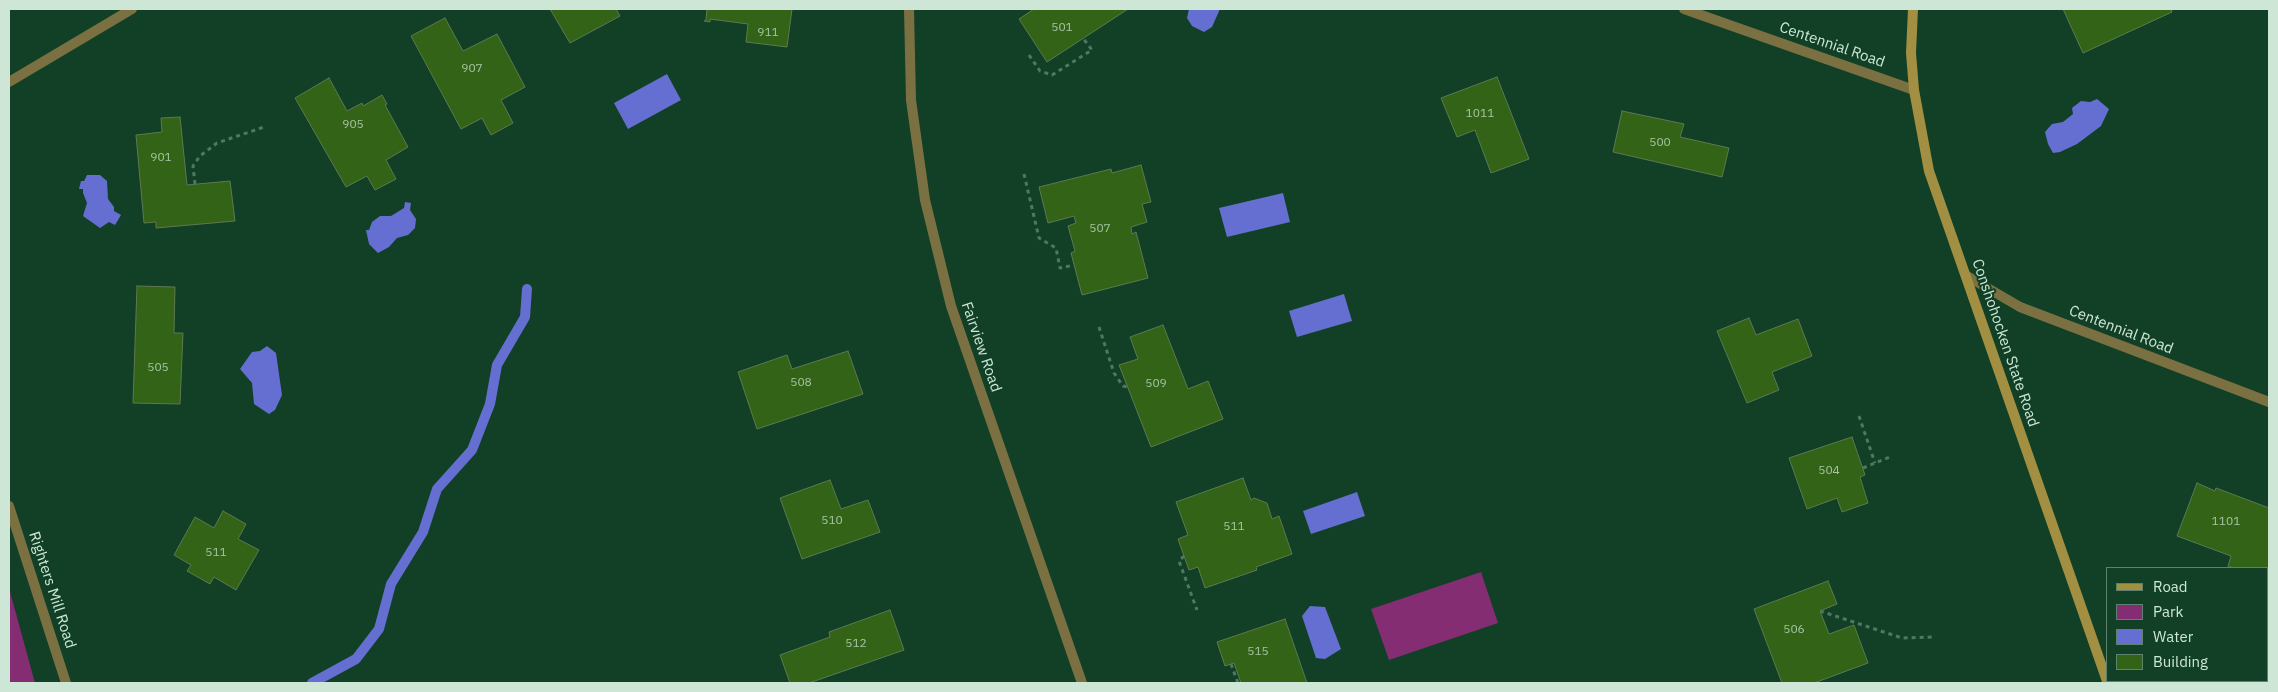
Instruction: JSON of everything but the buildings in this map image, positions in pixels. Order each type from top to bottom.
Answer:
[{"type":"main road","name":"Conshohocken State Road","points":[[1913,9],[1911,53],[1914,90],[1929,171],[2106,679]]},
{"type":"street","points":[[9,82],[132,9]]},
{"type":"street","name":"Fairview Road","points":[[909,9],[911,100],[925,200],[951,306],[1082,683]]},
{"type":"street","name":"Centennial Road","points":[[1684,9],[1914,90]]},
{"type":"street","name":"Centennial Road","points":[[1967,276],[2020,307],[2269,402]]},
{"type":"street","name":"Righters Mill Road","points":[[9,506],[66,683]]},
{"type":"path","points":[[1029,55],[1040,71],[1052,75],[1092,50],[1083,38]]},
{"type":"path","points":[[195,184],[193,166],[200,156],[217,143],[264,127]]},
{"type":"path","points":[[1024,174],[1039,238],[1056,248],[1060,268],[1074,264]]},
{"type":"path","points":[[1100,327],[1114,372],[1123,386],[1128,387]]},
{"type":"path","points":[[1860,416],[1875,463]]},
{"type":"path","points":[[1863,468],[1890,457]]},
{"type":"path","points":[[1184,556],[1179,561],[1197,610]]},
{"type":"path","points":[[1820,611],[1902,638],[1933,637]]},
{"type":"path","points":[[1231,664],[1238,683]]},
{"type":"green space","points":[[1481,572],[1498,623],[1389,660],[1371,609]]},
{"type":"green space","points":[[9,588],[35,683],[9,683]]},
{"type":"water","points":[[1189,9],[1220,9],[1212,27],[1204,32],[1192,26],[1187,18]]},
{"type":"water","points":[[667,74],[681,100],[628,129],[614,103]]},
{"type":"water","points":[[2097,99],[2109,109],[2101,126],[2077,144],[2060,152],[2053,153],[2045,132],[2052,124],[2063,122],[2073,114],[2072,108],[2081,101],[2090,102]]},
{"type":"water","points":[[87,175],[100,175],[107,181],[108,199],[114,207],[114,211],[121,215],[115,225],[109,222],[100,228],[83,216],[87,203],[83,189],[79,189],[81,181],[84,181]]},
{"type":"water","points":[[1283,193],[1290,222],[1227,237],[1219,208]]},
{"type":"water","points":[[405,202],[411,203],[410,210],[416,219],[415,228],[408,235],[397,238],[389,247],[378,253],[369,244],[366,230],[369,230],[372,222],[380,216],[391,216],[404,208]]},
{"type":"water","points":[[1344,294],[1352,321],[1297,337],[1289,311]]},
{"type":"water","points":[[267,346],[276,353],[282,395],[275,410],[269,414],[254,404],[252,383],[240,369],[252,352],[260,351]]},
{"type":"water","points":[[1357,492],[1365,516],[1311,534],[1303,511]]},
{"type":"water","points":[[1310,606],[1325,607],[1341,649],[1325,659],[1316,658],[1302,616]]},
{"type":"waterway","points":[[312,683],[356,659],[379,629],[391,584],[423,532],[437,489],[472,450],[490,404],[497,365],[525,317],[527,289]]}]
